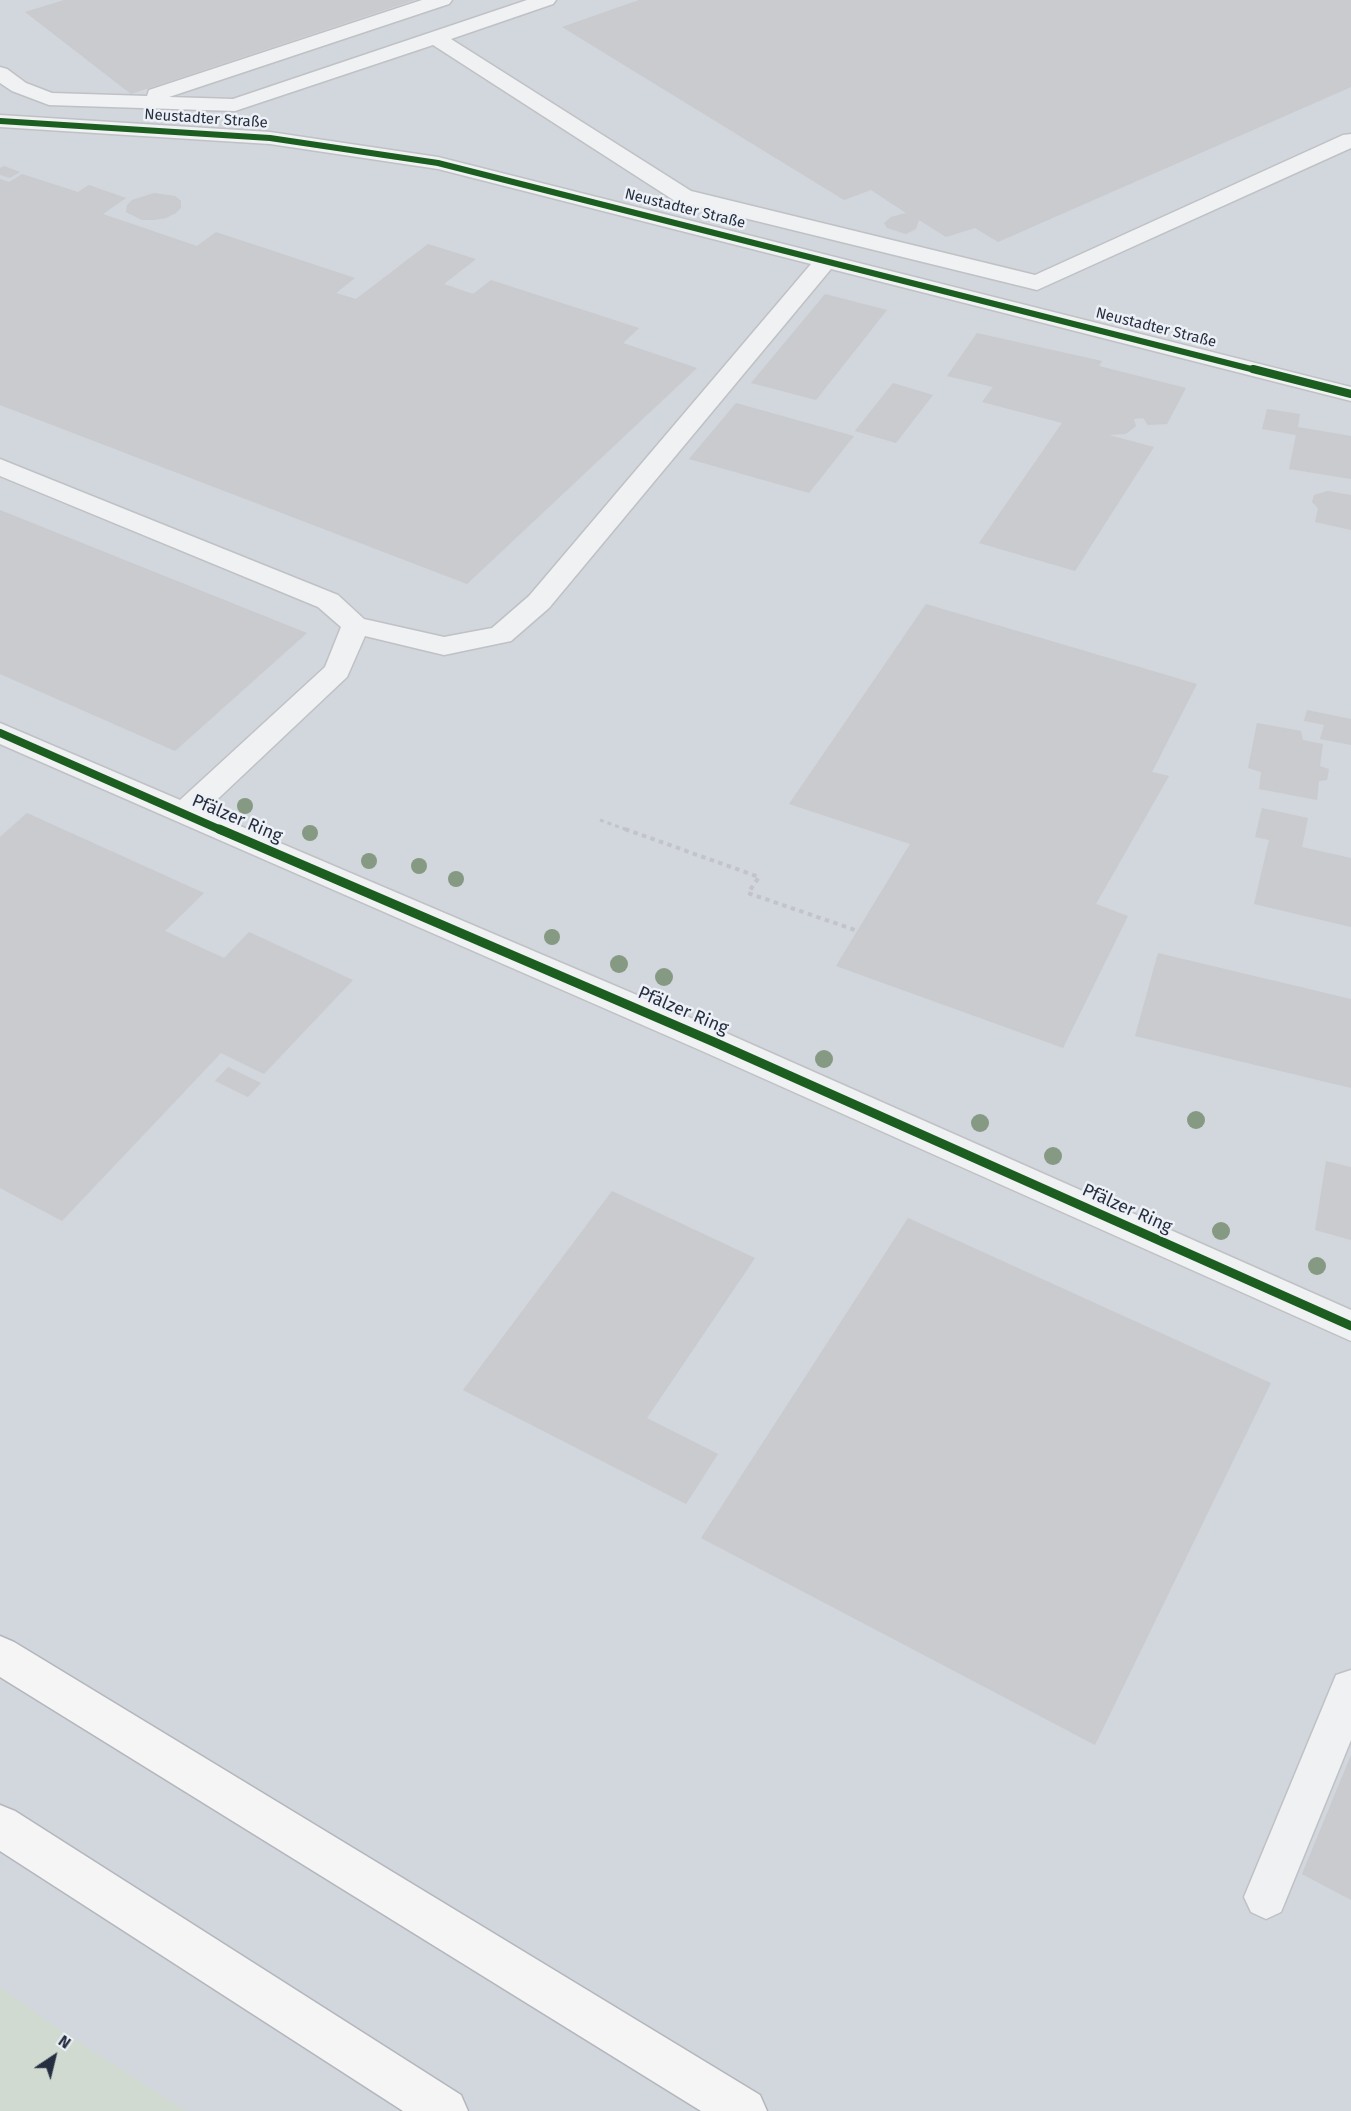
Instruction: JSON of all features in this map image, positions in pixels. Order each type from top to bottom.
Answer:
[{"type":"highway","points":[[0,1655],[744,2111]]},
{"type":"highway","points":[[0,1826],[445,2111]]},
{"type":"street","points":[[134,102],[442,0]]},
{"type":"street","points":[[0,73],[19,87],[49,99],[235,105],[546,0]]},
{"type":"street","points":[[435,37],[683,196],[1037,283],[1351,140]]},
{"type":"street","name":"Neustadter Straße","points":[[0,121],[270,138],[438,163],[1351,394]]},
{"type":"street","points":[[0,467],[328,601],[355,625],[444,646],[501,635],[539,602],[827,260]]},
{"type":"street","points":[[184,814],[337,671],[355,625]]},
{"type":"street","name":"Pfälzer Ring","points":[[0,733],[714,1042],[1351,1326]]},
{"type":"street","points":[[1266,1897],[1351,1689]]},
{"type":"path","points":[[600,820],[759,877],[748,894],[858,931]]},
{"type":"shaded area","points":[[0,0],[1351,0],[1351,2111],[0,2111]]},
{"type":"shaded area","points":[[0,1987],[62,2031],[186,2111],[0,2111]]},
{"type":"building","points":[[64,0],[415,0],[131,94],[25,12]]},
{"type":"building","points":[[639,0],[1351,0],[1351,87],[998,242],[975,228],[946,237],[919,220],[916,229],[906,234],[887,228],[884,223],[891,217],[906,213],[871,190],[844,200],[562,27]]},
{"type":"building","points":[[4,166],[20,172],[10,178],[0,175],[0,168]]},
{"type":"building","points":[[22,174],[78,192],[89,185],[126,198],[103,214],[197,246],[216,232],[355,278],[336,293],[356,299],[428,244],[476,259],[444,284],[473,294],[491,280],[639,328],[623,343],[697,368],[467,584],[0,405],[0,179],[9,182]]},
{"type":"building","points":[[154,193],[175,196],[181,201],[181,208],[166,218],[154,220],[142,220],[126,212],[127,205],[132,200]]},
{"type":"building","points":[[825,294],[887,310],[816,400],[751,383]]},
{"type":"building","points":[[977,333],[1102,361],[1099,366],[1186,388],[1167,424],[1148,425],[1143,418],[1134,419],[1136,426],[1126,434],[1109,435],[1154,447],[1075,571],[979,543],[1062,423],[982,402],[993,387],[947,376]]},
{"type":"building","points":[[893,383],[933,395],[896,443],[855,431]]},
{"type":"building","points":[[736,403],[854,436],[809,493],[689,459]]},
{"type":"building","points":[[1267,409],[1300,414],[1298,427],[1351,436],[1351,479],[1289,469],[1296,435],[1262,429]]},
{"type":"building","points":[[1328,491],[1351,495],[1351,530],[1315,522],[1318,508],[1312,502],[1314,495]]},
{"type":"building","points":[[0,510],[307,633],[175,751],[0,674]]},
{"type":"building","points":[[926,604],[1197,684],[1152,772],[1169,776],[1096,904],[1128,916],[1063,1048],[836,966],[910,844],[789,804]]},
{"type":"building","points":[[1307,710],[1351,719],[1351,745],[1320,739],[1324,725],[1304,721]]},
{"type":"building","points":[[1257,723],[1301,731],[1303,740],[1323,744],[1320,766],[1329,769],[1327,780],[1319,781],[1317,800],[1259,789],[1261,772],[1248,768]]},
{"type":"building","points":[[1262,808],[1308,818],[1302,847],[1351,858],[1351,927],[1254,904],[1269,840],[1255,837]]},
{"type":"building","points":[[27,813],[204,893],[165,931],[224,958],[249,932],[353,980],[264,1074],[221,1053],[62,1221],[0,1188],[0,837]]},
{"type":"building","points":[[1158,953],[1351,999],[1351,1088],[1135,1036]]},
{"type":"building","points":[[228,1067],[261,1083],[248,1097],[215,1081]]},
{"type":"building","points":[[1326,1161],[1351,1167],[1351,1240],[1315,1230]]},
{"type":"building","points":[[612,1191],[755,1258],[647,1418],[718,1454],[686,1504],[463,1390]]},
{"type":"building","points":[[908,1218],[1271,1383],[1095,1745],[701,1538]]},
{"type":"building","points":[[1351,1755],[1351,1900],[1302,1874]]},
{"type":"cycle path","points":[[0,121],[270,138],[438,163],[1351,394]]},
{"type":"cycle path","points":[[0,733],[714,1042],[1351,1326]]}]
